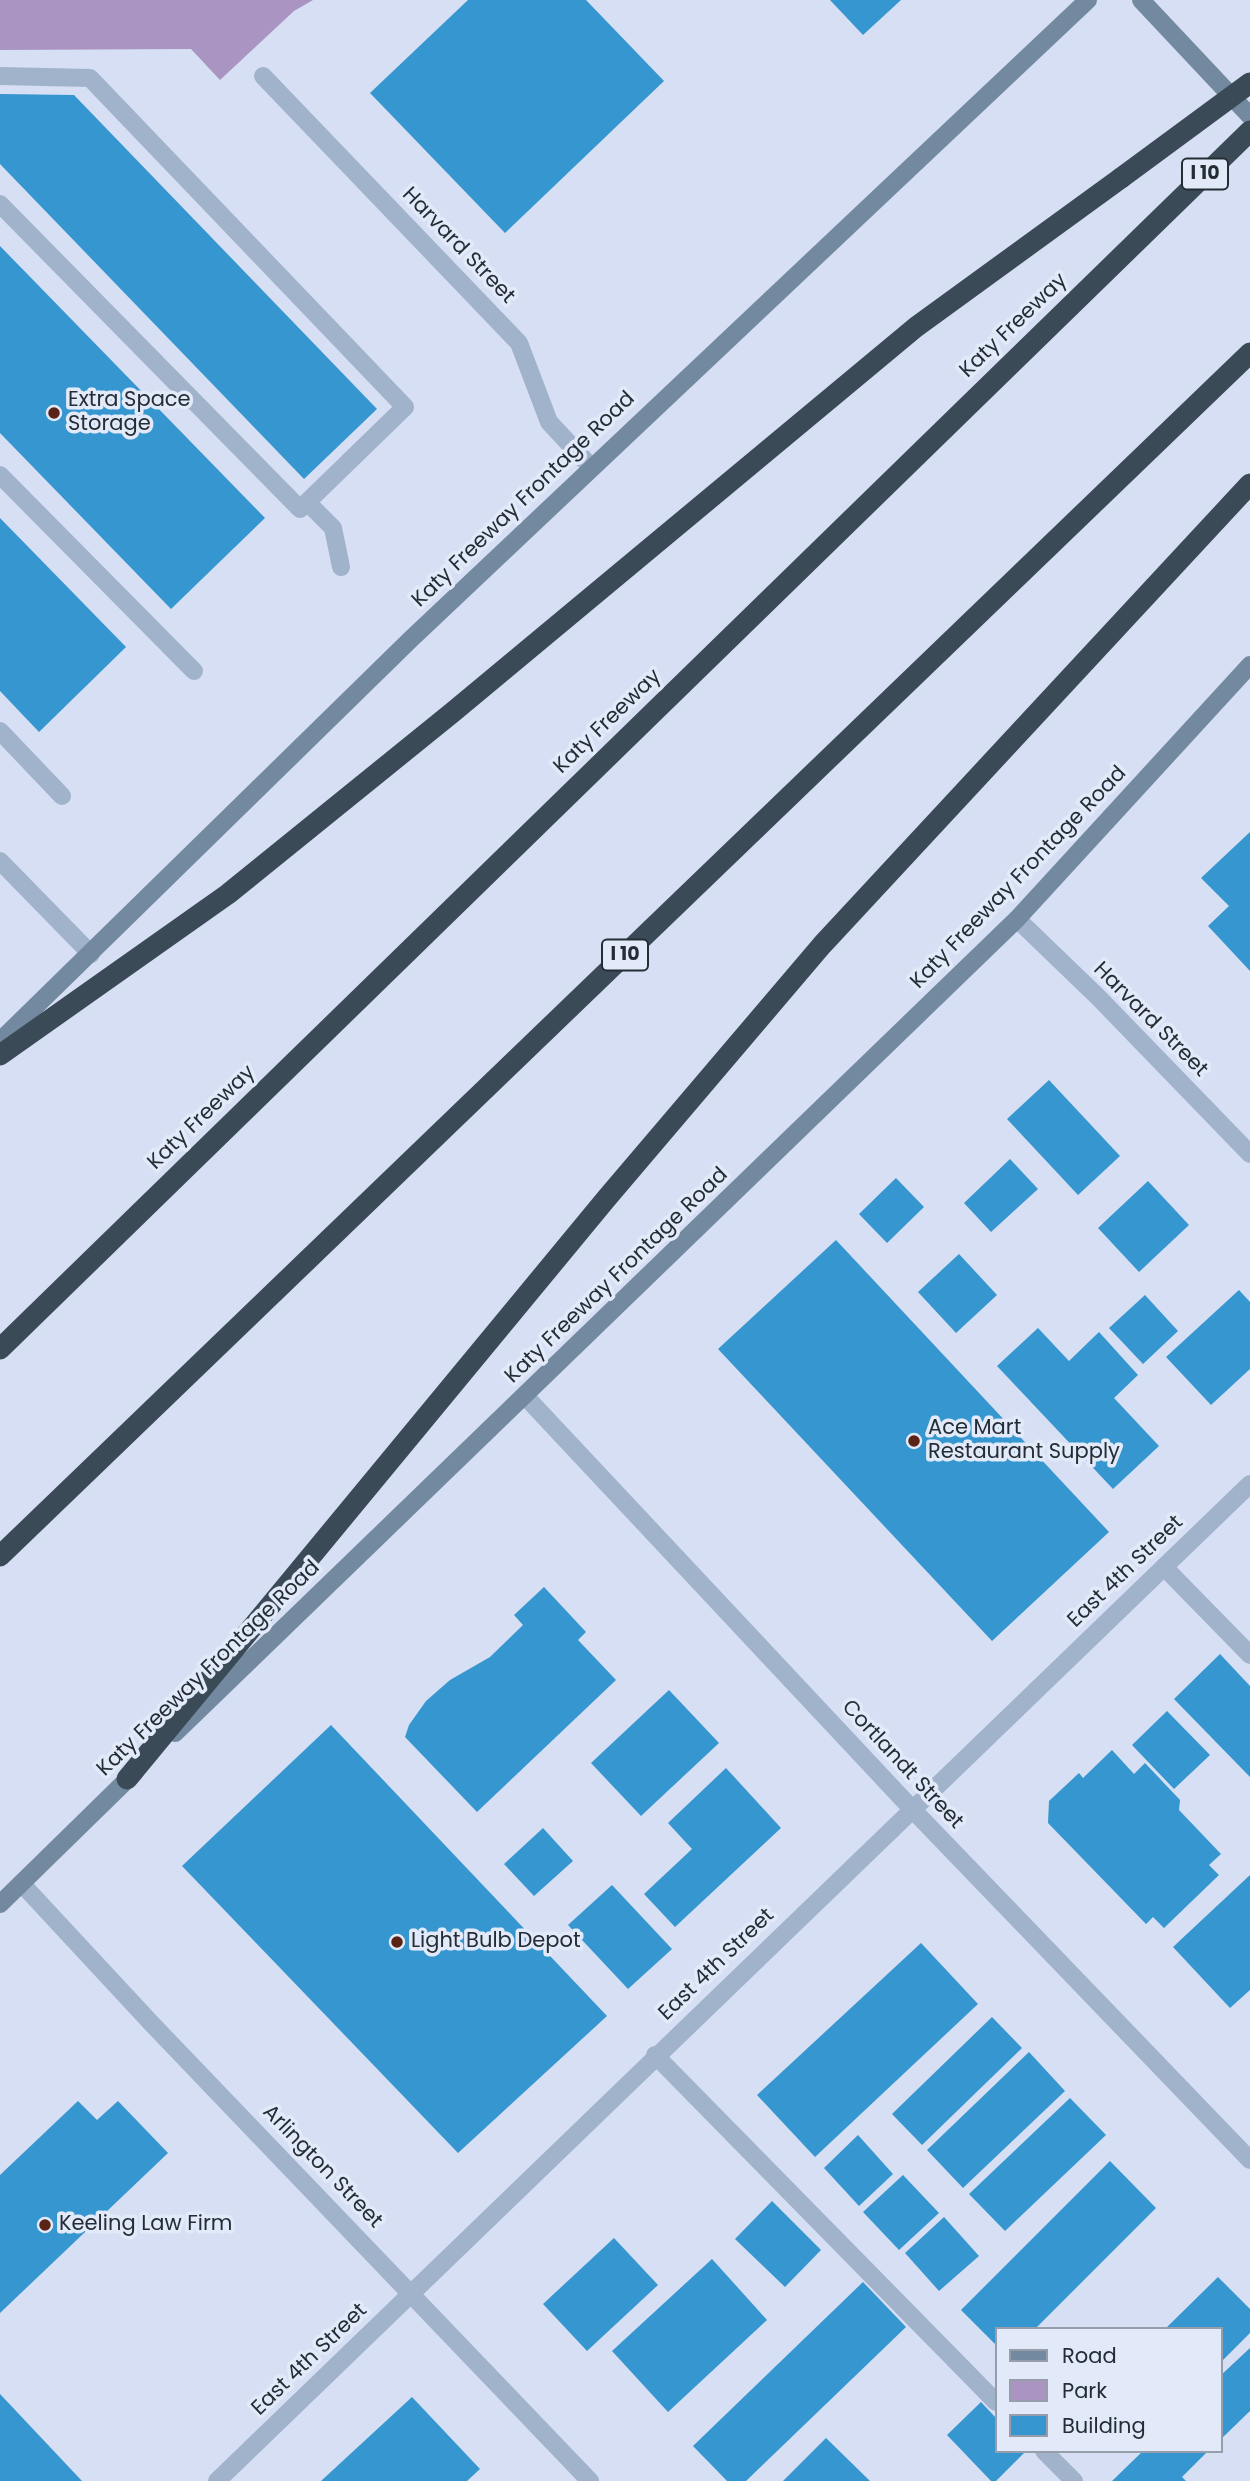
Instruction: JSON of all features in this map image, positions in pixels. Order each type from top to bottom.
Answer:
[{"type":"highway","points":[[0,1055],[228,894],[453,712],[916,327],[1250,83]]},
{"type":"highway","name":"Katy Freeway","points":[[0,1349],[1250,131]]},
{"type":"highway","name":"I 10","points":[[0,1556],[1250,353]]},
{"type":"highway","points":[[127,1779],[597,1210],[822,945],[1250,484]]},
{"type":"main road","name":"Katy Freeway Frontage Road","points":[[0,1041],[411,639],[1088,0]]},
{"type":"main road","points":[[1141,0],[1250,116]]},
{"type":"main road","name":"Katy Freeway Frontage Road","points":[[0,1905],[1017,919],[1250,665]]},
{"type":"street","points":[[0,76],[90,78],[405,407],[300,509],[0,204]]},
{"type":"street","name":"Harvard Street","points":[[263,76],[519,343],[550,422],[591,467]]},
{"type":"street","points":[[0,475],[194,671]]},
{"type":"street","points":[[307,502],[333,528],[341,567]]},
{"type":"street","points":[[0,731],[62,796]]},
{"type":"street","points":[[0,861],[91,954]]},
{"type":"street","name":"Harvard Street","points":[[1017,919],[1250,1154]]},
{"type":"street","name":"Cortlandt Street","points":[[525,1396],[913,1810],[1250,2160]]},
{"type":"street","name":"East 4th Street","points":[[217,2481],[1250,1484]]},
{"type":"street","points":[[1164,1567],[1250,1655]]},
{"type":"street","name":"Arlington Street","points":[[22,1884],[590,2481]]},
{"type":"street","points":[[655,2056],[995,2401]]},
{"type":"street","points":[[1046,2453],[1074,2481]]},
{"type":"green space","points":[[0,0],[313,0],[294,11],[220,80],[191,49],[0,50]]},
{"type":"building","points":[[468,0],[586,0],[664,81],[505,233],[370,93]]},
{"type":"building","points":[[830,0],[901,0],[863,35]]},
{"type":"building","points":[[0,94],[74,95],[377,409],[304,479],[0,164]]},
{"type":"building","points":[[0,246],[265,518],[171,609],[0,433]]},
{"type":"building","points":[[0,518],[126,647],[39,732],[0,691]]},
{"type":"building","points":[[1250,832],[1250,971],[1208,926],[1229,906],[1201,878]]},
{"type":"building","points":[[1049,1080],[1120,1156],[1078,1195],[1007,1119]]},
{"type":"building","points":[[1010,1159],[1038,1189],[991,1232],[964,1203]]},
{"type":"building","points":[[896,1178],[924,1207],[887,1243],[859,1214]]},
{"type":"building","points":[[1148,1181],[1189,1225],[1139,1272],[1098,1228]]},
{"type":"building","name":"Ace Mart Restaurant Supply","points":[[836,1240],[1109,1532],[992,1641],[718,1349]]},
{"type":"building","points":[[959,1254],[997,1295],[956,1333],[918,1292]]},
{"type":"building","points":[[1239,1290],[1250,1302],[1250,1369],[1211,1405],[1166,1357]]},
{"type":"building","points":[[1145,1295],[1178,1331],[1143,1364],[1109,1328]]},
{"type":"building","points":[[1038,1328],[1069,1361],[1099,1332],[1138,1375],[1114,1398],[1159,1446],[1113,1489],[997,1366]]},
{"type":"building","points":[[544,1587],[586,1632],[578,1640],[616,1680],[477,1812],[405,1737],[409,1725],[426,1701],[450,1680],[490,1657],[523,1625],[514,1615]]},
{"type":"building","points":[[1220,1654],[1250,1686],[1250,1777],[1174,1699]]},
{"type":"building","points":[[669,1690],[719,1743],[641,1816],[591,1763]]},
{"type":"building","points":[[1167,1711],[1210,1755],[1174,1789],[1132,1745]]},
{"type":"building","name":"Light Bulb Depot","points":[[331,1725],[607,2016],[458,2153],[182,1866]]},
{"type":"building","points":[[1112,1750],[1134,1774],[1145,1763],[1180,1800],[1179,1810],[1221,1854],[1209,1865],[1219,1875],[1164,1928],[1153,1917],[1146,1924],[1048,1823],[1049,1801],[1079,1773],[1083,1778]]},
{"type":"building","points":[[726,1768],[781,1828],[675,1927],[644,1894],[692,1849],[668,1823]]},
{"type":"building","points":[[543,1828],[573,1861],[534,1896],[504,1864]]},
{"type":"building","points":[[1250,1875],[1250,1990],[1230,2008],[1173,1947]]},
{"type":"building","points":[[612,1885],[672,1949],[628,1989],[568,1925]]},
{"type":"building","points":[[921,1943],[978,2004],[815,2157],[757,2095]]},
{"type":"building","points":[[992,2017],[1022,2048],[922,2145],[892,2114]]},
{"type":"building","points":[[1029,2052],[1065,2091],[963,2188],[927,2150]]},
{"type":"building","points":[[1070,2098],[1106,2135],[1005,2231],[969,2194]]},
{"type":"building","points":[[78,2101],[97,2120],[118,2101],[168,2153],[0,2313],[0,2175]]},
{"type":"building","points":[[858,2135],[893,2174],[859,2206],[824,2168]]},
{"type":"building","points":[[1110,2161],[1156,2208],[1037,2327],[995,2327],[995,2344],[961,2310]]},
{"type":"building","points":[[903,2175],[939,2213],[899,2250],[863,2212]]},
{"type":"building","points":[[772,2201],[821,2250],[785,2287],[735,2239]]},
{"type":"building","points":[[944,2217],[979,2256],[939,2291],[905,2253]]},
{"type":"building","points":[[614,2238],[658,2285],[587,2351],[543,2304]]},
{"type":"building","points":[[712,2259],[767,2320],[668,2412],[612,2351]]},
{"type":"building","points":[[1218,2277],[1250,2309],[1250,2333],[1222,2361],[1222,2327],[1167,2327]]},
{"type":"building","points":[[863,2282],[906,2327],[746,2481],[727,2481],[693,2446]]},
{"type":"building","points":[[1250,2348],[1250,2411],[1222,2438],[1222,2374]]},
{"type":"building","points":[[0,2394],[82,2481],[0,2481]]},
{"type":"building","points":[[412,2397],[480,2469],[467,2481],[321,2481]]},
{"type":"building","points":[[981,2402],[995,2417],[995,2453],[1024,2453],[996,2481],[991,2481],[947,2435]]},
{"type":"building","points":[[826,2438],[870,2481],[783,2481]]},
{"type":"building","points":[[1141,2453],[1206,2453],[1182,2477],[1186,2481],[1112,2481]]},
{"type":"place","name":"Extra Space Storage","points":[[54,413]]},
{"type":"place","name":"Ace Mart Restaurant Supply","points":[[914,1441]]},
{"type":"place","name":"Light Bulb Depot","points":[[397,1942]]},
{"type":"place","name":"Keeling Law Firm","points":[[45,2225]]}]
